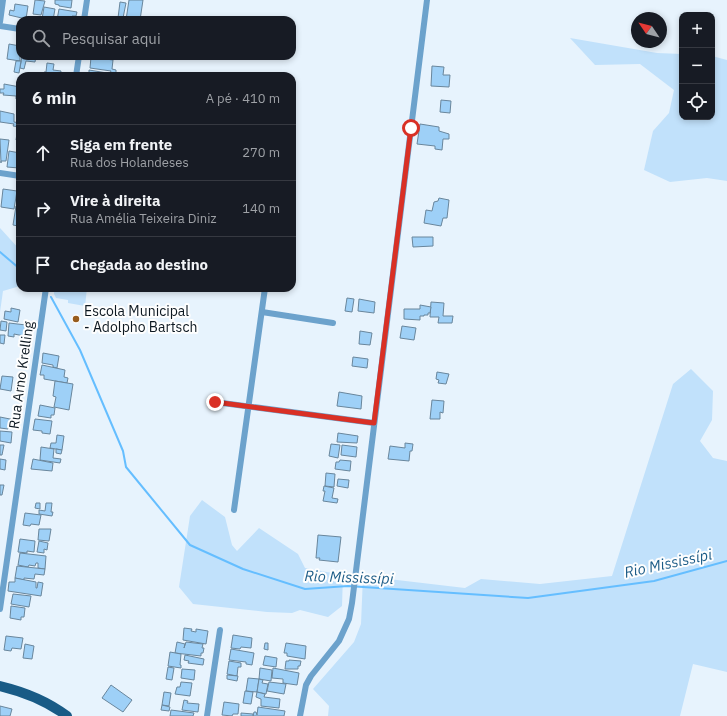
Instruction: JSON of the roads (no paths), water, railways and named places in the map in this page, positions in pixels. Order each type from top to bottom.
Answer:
[{"type":"main road","points":[[0,686],[30,694],[43,700],[67,716]]},
{"type":"street","points":[[0,22],[3,0]]},
{"type":"street","points":[[85,16],[87,0]]},
{"type":"street","points":[[300,716],[306,685],[311,676],[342,635],[349,619],[354,592],[427,0]]},
{"type":"street","points":[[0,26],[16,28]]},
{"type":"street","points":[[77,72],[78,60]]},
{"type":"street","points":[[0,173],[16,175]]},
{"type":"street","name":"Rua Arno Krelling","points":[[0,609],[45,292]]},
{"type":"street","points":[[234,510],[264,292]]},
{"type":"street","points":[[262,312],[333,323]]},
{"type":"street","points":[[215,402],[374,423]]},
{"type":"street","points":[[207,716],[220,630]]},
{"type":"waterway","name":"Rio Mississípi","points":[[0,252],[16,266]]},
{"type":"waterway","name":"Rio Mississípi","points":[[51,297],[80,350],[123,451],[126,467],[190,545],[243,569],[305,589],[348,586],[528,598],[654,581],[727,561]]},
{"type":"place","name":"Escola Municipal - Adolpho Bartsch","points":[[76,319]]}]
